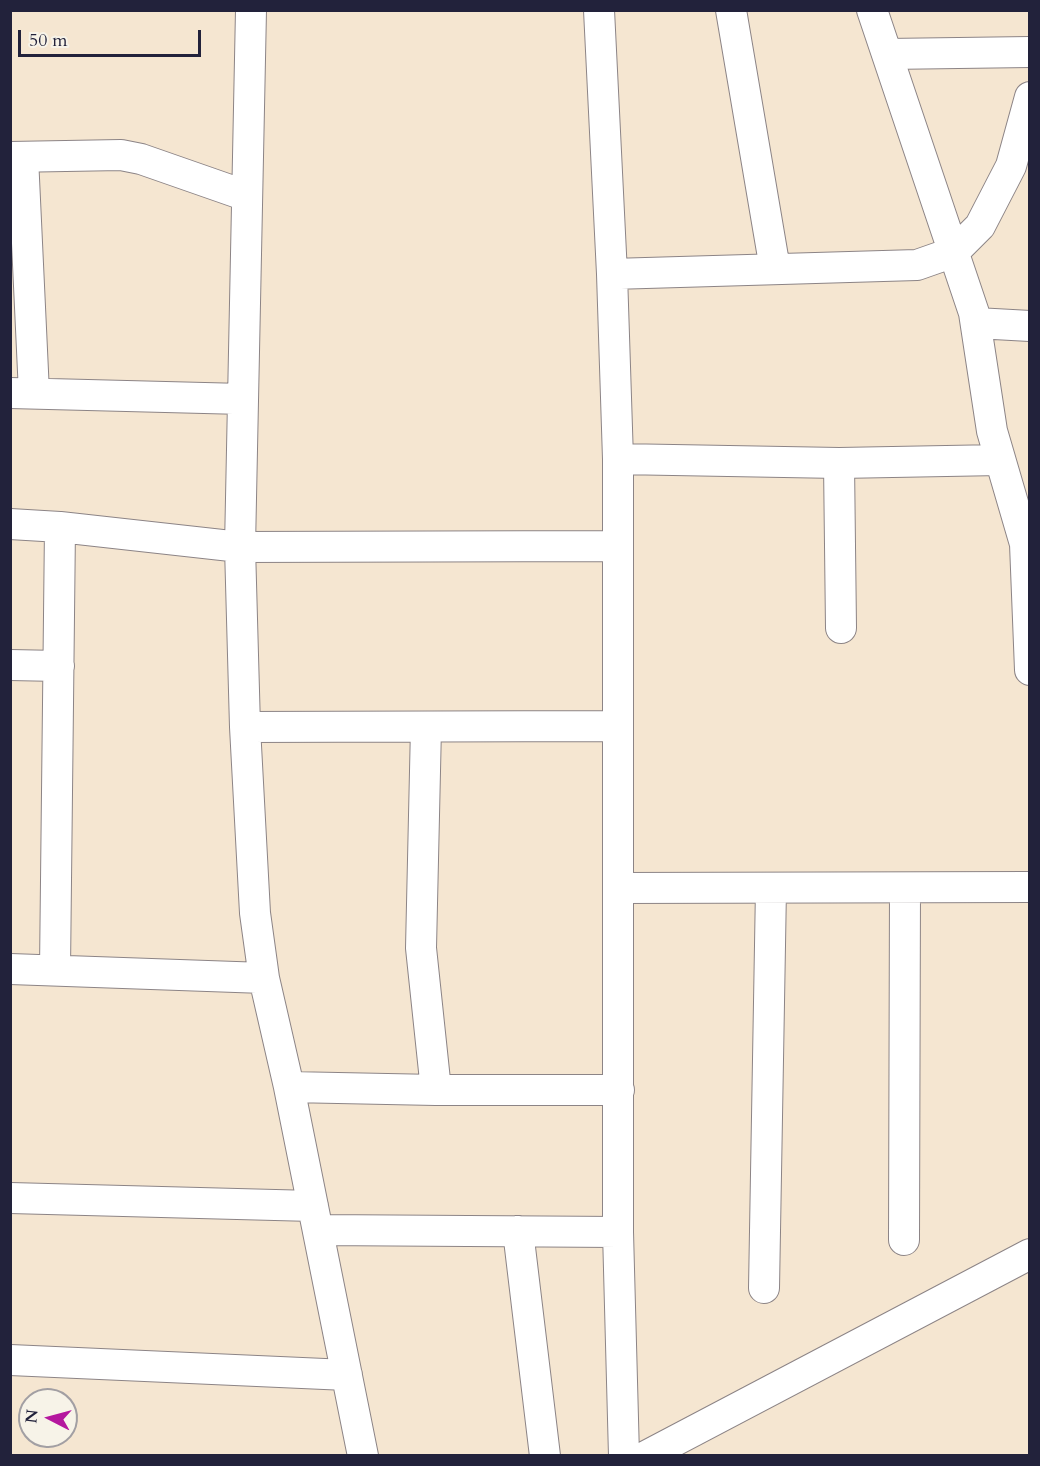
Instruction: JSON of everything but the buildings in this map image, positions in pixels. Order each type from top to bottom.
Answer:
[{"type":"street","points":[[251,10],[240,547],[245,727],[255,913],[264,978],[289,1087],[363,1455]]},
{"type":"street","points":[[599,10],[612,274],[618,459],[618,1232],[624,1455]]},
{"type":"street","points":[[731,10],[775,269]]},
{"type":"street","points":[[872,10],[974,314],[992,431],[1025,544],[1029,670]]},
{"type":"street","points":[[887,54],[1029,51]]},
{"type":"street","points":[[612,274],[917,265],[954,252],[980,226],[1011,166],[1029,97]]},
{"type":"street","points":[[243,399],[22,393],[17,157],[121,154],[247,196]]},
{"type":"street","points":[[976,323],[1029,326]]},
{"type":"street","points":[[618,459],[839,463],[1000,460]]},
{"type":"street","points":[[839,463],[842,628]]},
{"type":"street","points":[[10,524],[60,527],[240,547],[618,546]]},
{"type":"street","points":[[55,969],[60,527]]},
{"type":"street","points":[[10,665],[59,666]]},
{"type":"street","points":[[245,727],[618,726]]},
{"type":"street","points":[[426,727],[421,948],[436,1090]]},
{"type":"street","points":[[619,888],[1029,888]]},
{"type":"street","points":[[764,1288],[771,888]]},
{"type":"street","points":[[904,1240],[905,888]]},
{"type":"street","points":[[10,969],[264,978]]},
{"type":"street","points":[[289,1087],[619,1090]]},
{"type":"street","points":[[10,1198],[518,1231],[618,1232]]},
{"type":"street","points":[[518,1231],[545,1455]]},
{"type":"street","points":[[646,1455],[1029,1254]]},
{"type":"street","points":[[10,1360],[347,1375]]}]
